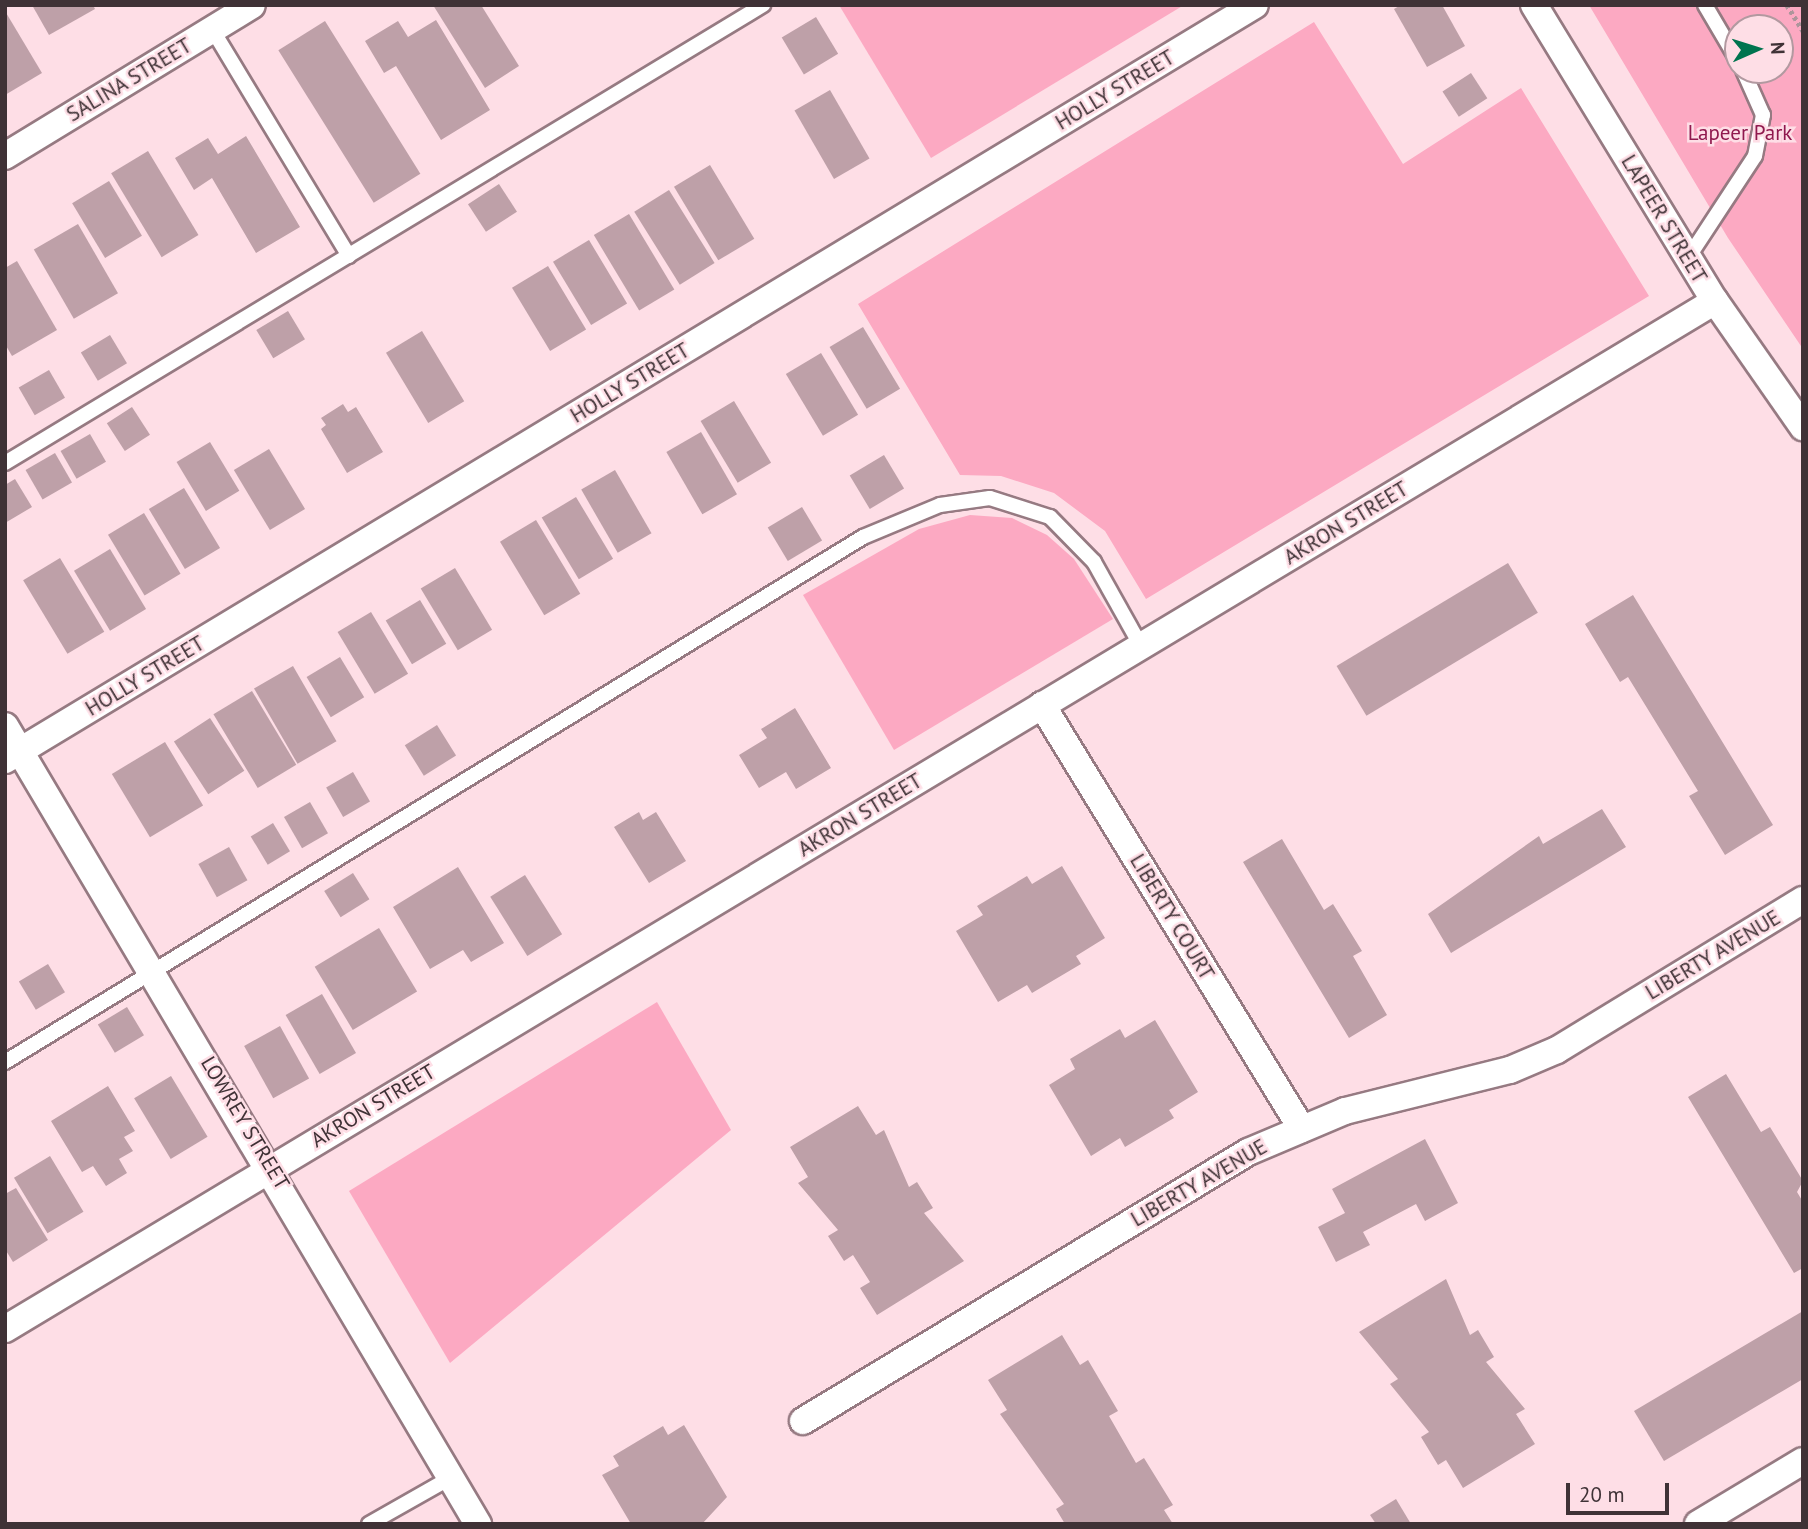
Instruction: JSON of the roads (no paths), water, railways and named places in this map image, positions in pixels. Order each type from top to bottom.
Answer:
[{"type":"street","name":"SALINA STREET","points":[[5,156],[252,5]]},
{"type":"street","name":"HOLLY STREET","points":[[13,756],[1255,5]]},
{"type":"street","name":"LAPEER STREET","points":[[1534,5],[1715,301],[1803,426]]},
{"type":"street","name":"AKRON STREET","points":[[5,1329],[1715,301]]},
{"type":"street","name":"LIBERTY COURT","points":[[1042,705],[1302,1129]]},
{"type":"street","name":"LOWREY STREET","points":[[5,726],[13,756],[155,974],[272,1167],[478,1524]]},
{"type":"street","name":"LIBERTY AVENUE","points":[[803,1421],[1248,1152],[1345,1111],[1510,1070],[1557,1050],[1803,900]]},
{"type":"street","points":[[1698,1524],[1803,1461]]},
{"type":"lane","points":[[5,463],[763,5]]},
{"type":"lane","points":[[1705,5],[1724,37]]},
{"type":"lane","points":[[212,29],[349,256]]},
{"type":"lane","points":[[1688,258],[1755,156],[1763,115],[1749,84]]},
{"type":"lane","points":[[5,1062],[155,974],[863,537],[940,505],[989,498],[1051,517],[1094,562],[1142,646]]},
{"type":"lane","points":[[369,1524],[450,1478]]},
{"type":"park label","name":"Lapeer Park","points":[[1740,133]]}]
